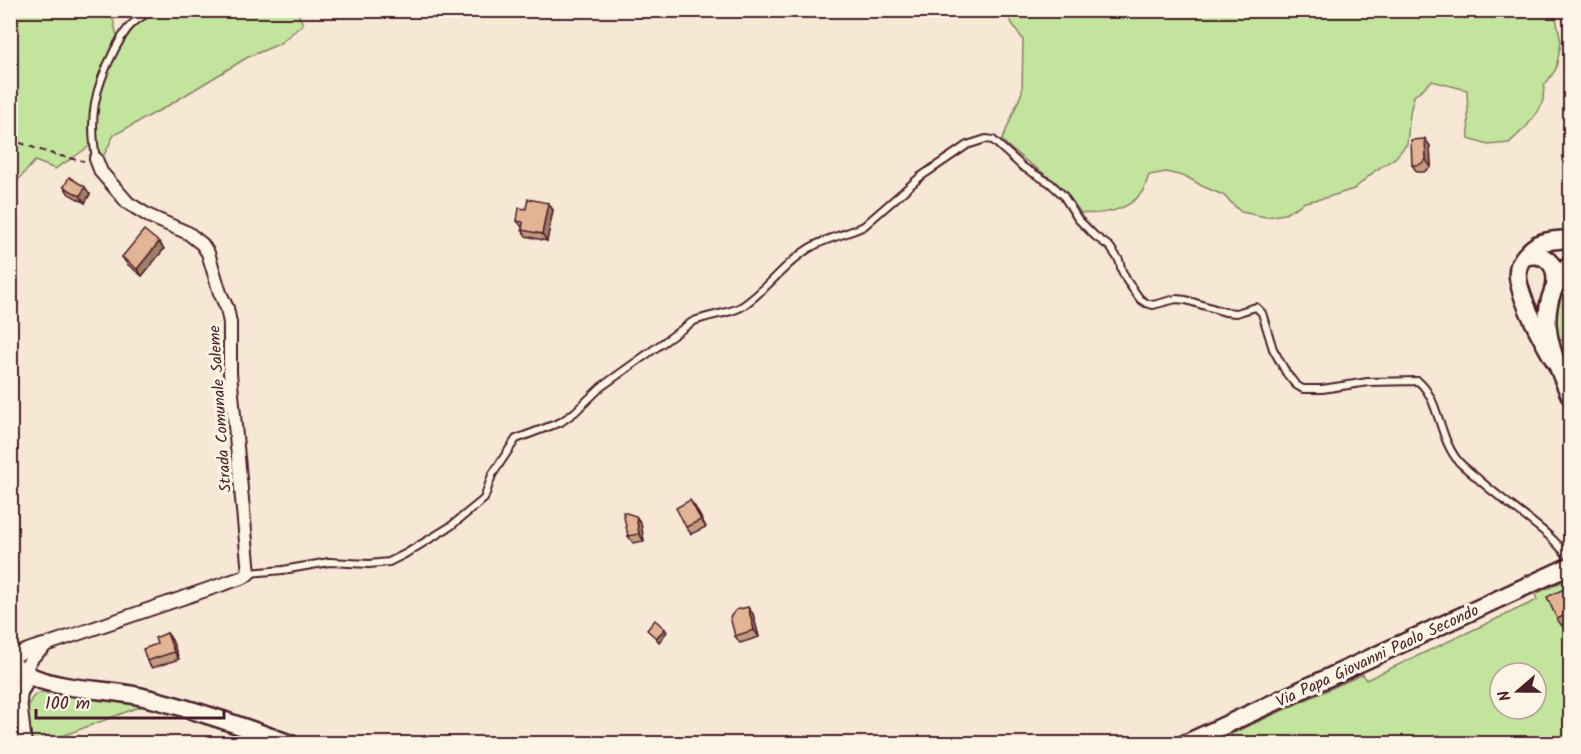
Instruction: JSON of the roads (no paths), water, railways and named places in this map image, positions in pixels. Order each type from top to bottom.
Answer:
[{"type":"main road","points":[[1570,239],[1539,244],[1519,264],[1518,270],[1520,287],[1540,335],[1557,365],[1570,396]]},
{"type":"main road","points":[[1525,257],[1537,255],[1548,260],[1555,271],[1555,284],[1547,328],[1557,365]]},
{"type":"main road","points":[[1555,284],[1570,264]]},
{"type":"main road","name":"Via Papa Giovanni Paolo Secondo","points":[[1184,744],[1570,566]]},
{"type":"main road","points":[[17,676],[136,696],[219,719],[291,744]]},
{"type":"street","name":"Strada Comunale Saleme","points":[[96,159],[100,172],[128,202],[150,216],[188,233],[202,243],[208,254],[230,323],[230,373],[249,573]]},
{"type":"street","points":[[24,744],[14,657],[31,648],[244,577],[249,573]]},
{"type":"street","points":[[17,676],[31,658],[48,644]]},
{"type":"street","points":[[10,710],[24,744]]},
{"type":"lane","points":[[96,159],[92,120],[99,86],[122,37],[131,24],[151,10]]},
{"type":"lane","points":[[249,573],[330,562],[369,564],[389,562],[405,554],[451,526],[484,499],[492,475],[516,439],[561,422],[575,412],[600,387],[692,322],[703,317],[738,309],[807,249],[824,240],[864,226],[920,177],[967,145],[986,139],[993,140],[1023,167],[1050,183],[1063,195],[1078,219],[1110,247],[1119,260],[1127,281],[1140,299],[1146,303],[1153,305],[1176,299],[1186,300],[1225,312],[1236,313],[1256,307],[1262,313],[1273,349],[1287,374],[1296,385],[1303,389],[1322,389],[1368,382],[1418,381],[1431,397],[1443,435],[1459,462],[1549,536],[1570,558]]}]
